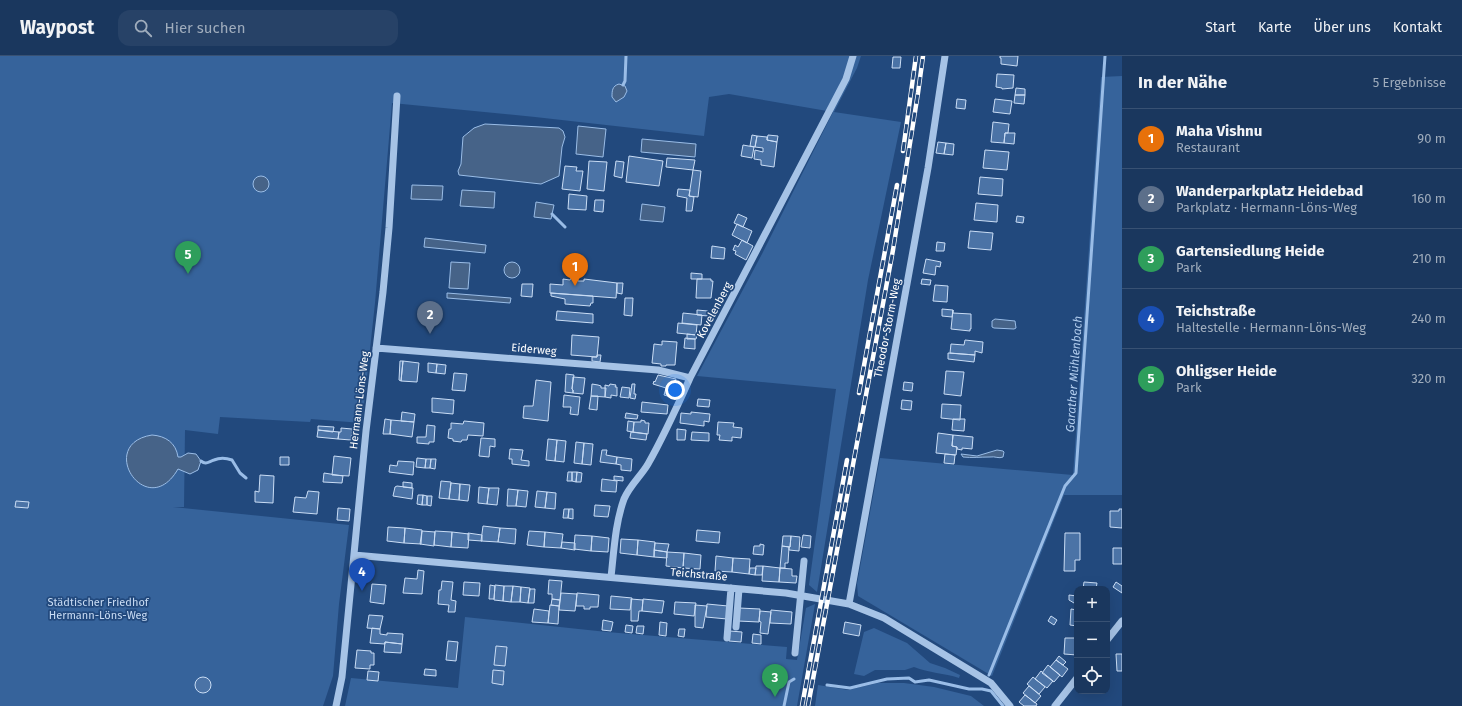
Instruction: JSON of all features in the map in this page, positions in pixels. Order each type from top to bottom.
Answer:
[{"type":"street","name":"Kovelenberg","points":[[611,578],[617,522],[624,499],[632,484],[647,466],[668,427],[690,378],[846,79],[853,56]]},
{"type":"street","name":"Theodor-Storm-Weg","points":[[849,604],[929,161],[945,56]]},
{"type":"street","name":"Hermann-Löns-Weg","points":[[336,706],[342,677],[366,431],[389,222],[397,96]]},
{"type":"street","name":"Eiderweg","points":[[376,348],[658,370],[690,378]]},
{"type":"street","name":"Teichstraße","points":[[354,555],[802,595],[849,604],[884,618],[991,683],[1010,706]]},
{"type":"street","points":[[795,652],[802,595],[804,561]]},
{"type":"street","points":[[727,638],[731,588]]},
{"type":"street","points":[[736,627],[739,589]]},
{"type":"street","points":[[1110,636],[1122,621]]},
{"type":"street","points":[[1055,706],[1074,682]]},
{"type":"green space","name":"Städtischer Friedhof Hermann-Löns-Weg","points":[[0,56],[861,56],[857,68],[834,112],[901,122],[868,280],[817,592],[809,585],[836,389],[697,376],[762,254],[833,112],[729,94],[709,97],[704,136],[392,103],[375,303],[362,423],[311,419],[310,422],[220,417],[218,434],[185,430],[184,507],[173,507],[349,525],[339,604],[333,676],[323,706],[0,706]]},
{"type":"green space","points":[[1122,76],[1122,495],[1064,495],[992,676],[858,596],[857,584],[880,458],[1073,475],[1101,77]]},
{"type":"green space","points":[[815,604],[797,706],[345,706],[351,678],[458,688],[465,617],[607,632],[787,647],[786,659],[797,660],[806,608]]},
{"type":"green space","points":[[874,628],[907,643],[930,663],[960,675],[959,678],[925,671],[914,667],[905,670],[875,670],[864,676],[854,674],[864,632]]},
{"type":"green space","points":[[878,683],[904,683],[934,687],[971,696],[984,706],[815,706],[818,685],[848,690]]},
{"type":"shaded area","points":[[619,84],[625,86],[627,91],[624,97],[616,102],[612,97],[612,91],[615,86]]},
{"type":"shaded area","points":[[485,124],[559,128],[563,131],[565,137],[562,147],[559,176],[541,184],[459,175],[458,171],[461,164],[463,137],[474,128]]},
{"type":"shaded area","points":[[578,126],[606,129],[603,157],[576,154]]},
{"type":"shaded area","points":[[642,139],[696,144],[695,157],[641,152]]},
{"type":"shaded area","points":[[261,176],[268,181],[269,184],[264,191],[261,192],[254,187],[253,184],[258,177]]},
{"type":"shaded area","points":[[412,185],[443,186],[442,200],[411,199]]},
{"type":"shaded area","points":[[462,190],[495,192],[494,208],[460,206]]},
{"type":"shaded area","points":[[536,202],[554,205],[551,219],[534,217]]},
{"type":"shaded area","points":[[642,204],[665,207],[663,222],[640,220]]},
{"type":"shaded area","points":[[425,238],[486,245],[485,253],[424,247]]},
{"type":"shaded area","points":[[451,262],[470,263],[468,289],[449,288]]},
{"type":"shaded area","points":[[512,262],[518,264],[520,270],[518,276],[512,278],[506,276],[504,270],[506,264]]},
{"type":"shaded area","points":[[447,293],[511,298],[510,303],[447,298]]},
{"type":"shaded area","points":[[995,319],[1015,321],[1016,328],[994,328],[992,327],[992,321]]},
{"type":"shaded area","points":[[152,435],[162,437],[170,441],[177,452],[178,457],[188,453],[196,454],[201,461],[198,470],[190,474],[178,469],[166,483],[153,488],[141,484],[132,476],[127,464],[128,452],[135,441]]},
{"type":"shaded area","points":[[997,450],[1004,452],[1003,457],[963,457],[961,454],[977,456]]},
{"type":"building","points":[[1000,56],[1018,56],[1017,66],[1001,64]]},
{"type":"building","points":[[893,57],[901,57],[900,68],[892,68]]},
{"type":"building","points":[[997,74],[1014,75],[1013,88],[1002,89],[996,87]]},
{"type":"building","points":[[1016,88],[1025,89],[1025,95],[1015,95]]},
{"type":"building","points":[[1015,95],[1025,95],[1024,104],[1014,103]]},
{"type":"building","points":[[957,99],[966,100],[965,109],[956,108]]},
{"type":"building","points":[[995,99],[1012,101],[1010,114],[993,112]]},
{"type":"building","points":[[993,122],[1009,124],[1008,133],[1005,133],[1004,143],[991,142]]},
{"type":"building","points":[[1005,133],[1015,133],[1014,144],[1004,143]]},
{"type":"building","points":[[752,135],[757,136],[755,147],[750,146]]},
{"type":"building","points":[[768,135],[778,136],[777,142],[767,140]]},
{"type":"building","points":[[757,136],[767,137],[767,140],[777,142],[774,167],[761,165],[761,160],[754,159],[755,150],[763,152],[763,148],[755,147]]},
{"type":"building","points":[[938,142],[946,143],[944,154],[936,153]]},
{"type":"building","points":[[946,143],[954,144],[953,155],[944,154]]},
{"type":"building","points":[[743,145],[754,147],[752,158],[741,156]]},
{"type":"building","points":[[985,150],[1009,152],[1007,170],[983,168]]},
{"type":"building","points":[[629,156],[663,161],[659,186],[626,182]]},
{"type":"building","points":[[667,158],[695,160],[693,170],[666,167]]},
{"type":"building","points":[[589,161],[607,162],[604,191],[587,189]]},
{"type":"building","points":[[616,161],[624,162],[622,178],[614,176]]},
{"type":"building","points":[[565,166],[577,167],[576,171],[583,171],[580,191],[562,189]]},
{"type":"building","points":[[693,170],[701,171],[698,197],[689,196]]},
{"type":"building","points":[[980,177],[1003,179],[1002,196],[978,194]]},
{"type":"building","points":[[678,189],[690,190],[689,196],[694,197],[692,211],[686,211],[687,198],[677,196]]},
{"type":"building","points":[[569,194],[587,196],[586,210],[568,209]]},
{"type":"building","points":[[595,200],[604,200],[603,212],[594,211]]},
{"type":"building","points":[[976,203],[998,205],[997,222],[974,220]]},
{"type":"building","points":[[738,214],[747,218],[743,227],[734,223]]},
{"type":"building","points":[[1017,216],[1024,217],[1023,223],[1016,222]]},
{"type":"building","points":[[737,224],[752,231],[747,243],[732,235]]},
{"type":"building","points":[[970,231],[993,233],[991,250],[968,248]]},
{"type":"building","points":[[742,240],[753,246],[746,260],[735,254],[736,251],[733,250],[735,245],[738,247]]},
{"type":"building","points":[[937,242],[945,243],[944,251],[936,251]]},
{"type":"building","points":[[712,246],[725,248],[724,259],[711,258]]},
{"type":"building","points":[[926,259],[941,262],[940,267],[936,266],[935,275],[923,273]]},
{"type":"building","points":[[691,273],[702,274],[702,279],[691,279]]},
{"type":"building","points":[[572,276],[576,276],[578,281],[584,281],[584,279],[617,283],[616,298],[550,293],[550,284],[563,285],[563,279],[570,280]]},
{"type":"building","points":[[697,279],[711,279],[711,281],[713,281],[711,298],[696,298]]},
{"type":"building","points":[[922,279],[931,280],[930,285],[921,284]]},
{"type":"building","points":[[617,283],[623,283],[622,294],[617,293]]},
{"type":"building","points":[[522,284],[533,284],[532,297],[521,296]]},
{"type":"building","points":[[935,285],[948,286],[947,302],[933,301]]},
{"type":"building","points":[[551,293],[593,296],[593,303],[591,303],[590,306],[565,304],[565,299],[551,296]]},
{"type":"building","points":[[625,298],[633,298],[632,316],[624,315]]},
{"type":"building","points":[[942,309],[953,310],[952,317],[942,316]]},
{"type":"building","points":[[697,310],[708,311],[708,316],[697,315]]},
{"type":"building","points":[[953,310],[953,313],[971,314],[970,331],[951,329]]},
{"type":"building","points":[[557,311],[593,314],[593,323],[556,320]]},
{"type":"building","points":[[683,313],[702,315],[701,325],[682,323]]},
{"type":"building","points":[[678,323],[697,325],[696,335],[677,333]]},
{"type":"building","points":[[687,334],[697,335],[696,339],[687,339]]},
{"type":"building","points":[[572,335],[599,337],[597,357],[571,355]]},
{"type":"building","points":[[685,338],[695,339],[695,349],[684,348]]},
{"type":"building","points":[[965,340],[983,342],[982,353],[975,351],[975,355],[950,353],[951,344],[964,345]]},
{"type":"building","points":[[662,341],[677,342],[675,365],[661,366],[661,364],[652,363],[654,344],[662,345]]},
{"type":"building","points":[[948,353],[975,355],[974,362],[948,359]]},
{"type":"building","points":[[597,355],[601,355],[600,362],[592,361],[592,357],[597,357]]},
{"type":"building","points":[[400,361],[403,361],[401,381],[399,380]]},
{"type":"building","points":[[403,361],[419,363],[417,382],[401,381]]},
{"type":"building","points":[[428,363],[437,364],[436,373],[428,372]]},
{"type":"building","points":[[437,364],[446,365],[445,374],[436,373]]},
{"type":"building","points":[[946,371],[964,372],[961,396],[944,394]]},
{"type":"building","points":[[454,373],[467,374],[465,391],[452,390]]},
{"type":"building","points":[[566,374],[574,375],[572,389],[573,393],[565,392]]},
{"type":"building","points":[[658,375],[676,379],[671,397],[664,395],[666,388],[653,384]]},
{"type":"building","points":[[573,377],[585,378],[583,394],[573,393]]},
{"type":"building","points":[[536,380],[551,382],[548,421],[523,418],[524,406],[533,406]]},
{"type":"building","points":[[904,382],[913,383],[912,391],[903,390]]},
{"type":"building","points":[[592,384],[601,386],[601,388],[606,388],[605,397],[591,396]]},
{"type":"building","points":[[610,384],[616,385],[615,387],[617,387],[617,396],[611,395],[611,398],[605,397],[605,385],[609,386]]},
{"type":"building","points":[[632,384],[635,384],[635,399],[630,398]]},
{"type":"building","points":[[622,387],[630,388],[629,398],[620,397]]},
{"type":"building","points":[[564,395],[580,397],[578,415],[570,414],[571,407],[563,407]]},
{"type":"building","points":[[591,396],[598,396],[597,410],[589,409]]},
{"type":"building","points":[[432,398],[454,400],[453,414],[432,412]]},
{"type":"building","points":[[698,399],[710,400],[709,407],[697,406]]},
{"type":"building","points":[[902,400],[912,401],[911,410],[901,409]]},
{"type":"building","points":[[642,402],[668,405],[667,414],[641,412]]},
{"type":"building","points":[[942,404],[961,405],[960,420],[941,418]]},
{"type":"building","points":[[402,412],[415,414],[414,422],[401,421]]},
{"type":"building","points":[[691,412],[710,414],[709,422],[704,421],[704,426],[680,423],[681,413],[691,414]]},
{"type":"building","points":[[626,413],[638,415],[637,419],[625,418]]},
{"type":"building","points":[[385,419],[391,420],[390,434],[383,434]]},
{"type":"building","points":[[953,419],[965,419],[964,431],[952,430]]},
{"type":"building","points":[[391,420],[414,422],[412,437],[390,434]]},
{"type":"building","points":[[641,420],[645,421],[645,423],[649,423],[648,434],[633,432],[634,422],[641,422]]},
{"type":"building","points":[[464,421],[484,423],[483,436],[468,435],[467,440],[462,440],[461,442],[453,441],[453,439],[448,438],[451,423],[463,424]]},
{"type":"building","points":[[628,421],[634,422],[633,432],[627,431]]},
{"type":"building","points":[[718,422],[734,423],[733,427],[742,428],[741,438],[732,437],[732,441],[719,440],[720,435],[717,435]]},
{"type":"building","points":[[427,425],[435,426],[434,442],[429,442],[429,444],[417,443],[417,437],[426,437]]},
{"type":"building","points":[[318,426],[334,427],[333,432],[318,430]]},
{"type":"building","points":[[341,428],[352,429],[351,440],[338,439]]},
{"type":"building","points":[[677,429],[686,430],[685,440],[677,440]]},
{"type":"building","points":[[318,430],[339,432],[338,439],[317,437]]},
{"type":"building","points":[[631,432],[647,434],[646,440],[630,438]]},
{"type":"building","points":[[692,432],[709,433],[709,441],[691,440]]},
{"type":"building","points":[[938,433],[953,435],[952,446],[957,447],[956,455],[936,453]]},
{"type":"building","points":[[953,435],[973,437],[972,449],[962,448],[962,450],[952,446]]},
{"type":"building","points":[[481,438],[495,439],[495,447],[490,446],[489,457],[479,456]]},
{"type":"building","points":[[548,439],[557,440],[555,461],[546,460]]},
{"type":"building","points":[[557,440],[566,441],[564,462],[555,461]]},
{"type":"building","points":[[576,442],[584,443],[582,464],[574,463]]},
{"type":"building","points":[[584,443],[593,444],[591,465],[582,464]]},
{"type":"building","points":[[510,449],[523,450],[521,460],[529,461],[529,466],[512,464],[512,459],[509,459]]},
{"type":"building","points":[[602,450],[607,450],[606,455],[617,457],[616,464],[600,462]]},
{"type":"building","points":[[945,454],[955,455],[954,464],[944,463]]},
{"type":"building","points":[[334,456],[351,458],[349,476],[332,475]]},
{"type":"building","points":[[280,457],[289,457],[289,465],[280,465]]},
{"type":"building","points":[[617,457],[632,459],[631,471],[621,470],[621,465],[616,464]]},
{"type":"building","points":[[417,458],[426,459],[425,468],[416,467]]},
{"type":"building","points":[[426,459],[431,459],[430,468],[425,468]]},
{"type":"building","points":[[431,459],[436,459],[435,469],[430,468]]},
{"type":"building","points":[[398,461],[414,462],[413,475],[389,472],[390,465],[397,466]]},
{"type":"building","points":[[568,472],[572,472],[572,481],[567,481]]},
{"type":"building","points":[[572,472],[577,472],[576,482],[572,481]]},
{"type":"building","points":[[577,472],[582,473],[581,482],[576,482]]},
{"type":"building","points":[[324,473],[343,476],[342,483],[323,482]]},
{"type":"building","points":[[260,475],[274,476],[273,503],[255,502],[255,491],[259,492]]},
{"type":"building","points":[[614,476],[623,477],[623,481],[614,480]]},
{"type":"building","points":[[602,479],[617,481],[616,492],[601,491]]},
{"type":"building","points":[[441,481],[451,482],[449,499],[439,498]]},
{"type":"building","points":[[403,482],[412,483],[412,488],[403,487]]},
{"type":"building","points":[[451,483],[460,484],[459,500],[449,499]]},
{"type":"building","points":[[460,484],[470,485],[468,501],[459,500]]},
{"type":"building","points":[[395,487],[413,488],[412,499],[393,496]]},
{"type":"building","points":[[479,487],[489,488],[487,504],[478,503]]},
{"type":"building","points":[[489,488],[499,488],[497,505],[487,504]]},
{"type":"building","points":[[508,489],[518,490],[516,506],[507,506]]},
{"type":"building","points":[[518,490],[528,491],[526,507],[516,506]]},
{"type":"building","points":[[308,491],[319,492],[317,514],[293,512],[295,497],[306,498]]},
{"type":"building","points":[[537,491],[547,492],[545,508],[535,507]]},
{"type":"building","points":[[547,492],[556,493],[555,509],[545,508]]},
{"type":"building","points":[[418,495],[423,495],[422,505],[417,504]]},
{"type":"building","points":[[423,495],[427,496],[427,505],[422,505]]},
{"type":"building","points":[[427,496],[432,496],[431,506],[427,505]]},
{"type":"building","points":[[16,501],[29,502],[28,508],[15,507]]},
{"type":"building","points":[[595,505],[610,506],[608,517],[594,516]]},
{"type":"building","points":[[338,508],[350,509],[349,521],[337,520]]},
{"type":"building","points":[[564,509],[569,509],[568,518],[563,518]]},
{"type":"building","points":[[569,509],[573,509],[573,519],[568,518]]},
{"type":"building","points":[[1119,509],[1122,509],[1122,528],[1110,527],[1110,511],[1119,511]]},
{"type":"building","points":[[483,526],[500,528],[498,542],[481,541]]},
{"type":"building","points":[[388,527],[405,528],[404,543],[387,541]]},
{"type":"building","points":[[405,528],[422,530],[421,544],[404,543]]},
{"type":"building","points":[[500,528],[516,529],[515,544],[498,542]]},
{"type":"building","points":[[697,530],[720,532],[719,543],[696,541]]},
{"type":"building","points":[[422,531],[435,532],[434,546],[420,544]]},
{"type":"building","points":[[435,531],[452,532],[451,547],[434,545]]},
{"type":"building","points":[[529,531],[545,532],[544,547],[527,545]]},
{"type":"building","points":[[452,532],[469,534],[468,548],[451,547]]},
{"type":"building","points":[[545,532],[563,534],[561,548],[544,547]]},
{"type":"building","points":[[468,533],[482,535],[482,541],[468,540]]},
{"type":"building","points":[[1065,533],[1080,533],[1080,560],[1075,560],[1075,571],[1064,571]]},
{"type":"building","points":[[575,535],[592,536],[591,551],[574,549]]},
{"type":"building","points":[[803,535],[811,536],[810,548],[801,547]]},
{"type":"building","points":[[592,536],[609,538],[608,552],[591,551]]},
{"type":"building","points":[[783,536],[791,536],[790,547],[782,546]]},
{"type":"building","points":[[791,536],[800,537],[799,551],[789,550]]},
{"type":"building","points":[[621,539],[638,540],[637,555],[620,553]]},
{"type":"building","points":[[638,540],[655,542],[654,557],[637,555]]},
{"type":"building","points":[[562,542],[575,543],[575,550],[561,548]]},
{"type":"building","points":[[655,543],[669,544],[667,552],[654,550]]},
{"type":"building","points":[[760,544],[764,545],[763,555],[753,554],[754,546],[760,546]]},
{"type":"building","points":[[782,546],[789,547],[788,563],[785,563],[785,568],[780,568]]},
{"type":"building","points":[[1113,548],[1122,548],[1122,564],[1113,564]]},
{"type":"building","points":[[654,550],[667,552],[667,558],[654,557]]},
{"type":"building","points":[[667,552],[684,553],[683,568],[666,566]]},
{"type":"building","points":[[684,553],[701,555],[700,569],[683,568]]},
{"type":"building","points":[[716,556],[733,558],[732,572],[715,571]]},
{"type":"building","points":[[733,558],[750,559],[749,574],[732,572]]},
{"type":"building","points":[[756,566],[763,566],[762,575],[755,575]]},
{"type":"building","points":[[763,566],[780,568],[779,582],[762,581]]},
{"type":"building","points":[[750,568],[756,568],[755,575],[749,574]]},
{"type":"building","points":[[780,568],[792,569],[792,576],[797,576],[796,583],[779,582]]},
{"type":"building","points":[[418,570],[424,571],[422,594],[403,593],[405,578],[417,579]]},
{"type":"building","points":[[549,580],[562,581],[560,600],[552,599],[552,594],[548,594]]},
{"type":"building","points":[[442,581],[453,582],[451,600],[456,601],[455,612],[448,612],[449,605],[438,604],[439,590],[441,590]]},
{"type":"building","points":[[464,582],[480,583],[479,596],[463,595]]},
{"type":"building","points":[[1084,582],[1097,583],[1096,586],[1083,586]]},
{"type":"building","points":[[1116,582],[1122,586],[1122,593],[1113,587]]},
{"type":"building","points":[[372,584],[386,585],[384,604],[370,602]]},
{"type":"building","points":[[490,585],[495,586],[494,599],[489,599]]},
{"type":"building","points":[[495,585],[504,586],[503,601],[494,600]]},
{"type":"building","points":[[504,586],[513,586],[511,602],[503,601]]},
{"type":"building","points":[[513,586],[521,587],[520,602],[511,602]]},
{"type":"building","points":[[521,587],[530,588],[528,603],[520,602]]},
{"type":"building","points":[[530,589],[535,589],[534,603],[528,603]]},
{"type":"building","points":[[561,593],[577,594],[575,611],[559,610]]},
{"type":"building","points":[[577,593],[599,595],[598,607],[584,609],[584,606],[576,606]]},
{"type":"building","points":[[1069,595],[1074,596],[1074,603],[1069,600]]},
{"type":"building","points":[[611,596],[632,598],[630,610],[610,609]]},
{"type":"building","points":[[552,599],[560,600],[559,606],[551,605]]},
{"type":"building","points":[[631,599],[643,600],[642,611],[639,611],[638,621],[631,621]]},
{"type":"building","points":[[643,599],[664,601],[662,613],[642,611]]},
{"type":"building","points":[[675,602],[696,603],[694,616],[674,614]]},
{"type":"building","points":[[707,604],[728,606],[727,619],[706,617]]},
{"type":"building","points":[[550,605],[559,606],[558,624],[548,623]]},
{"type":"building","points":[[695,605],[707,606],[703,628],[695,627]]},
{"type":"building","points":[[739,608],[760,609],[759,622],[738,621]]},
{"type":"building","points":[[534,609],[549,611],[548,623],[532,622]]},
{"type":"building","points":[[1071,609],[1074,610],[1074,626],[1070,625]]},
{"type":"building","points":[[771,610],[792,612],[791,624],[770,623]]},
{"type":"building","points":[[760,611],[771,612],[768,634],[760,633]]},
{"type":"building","points":[[369,615],[383,616],[380,629],[367,628]]},
{"type":"building","points":[[1051,616],[1057,620],[1054,625],[1048,621]]},
{"type":"building","points":[[603,620],[613,622],[611,631],[602,630]]},
{"type":"building","points":[[660,622],[667,623],[666,636],[659,635]]},
{"type":"building","points":[[845,622],[861,625],[859,636],[843,633]]},
{"type":"building","points":[[626,625],[633,626],[632,633],[625,632]]},
{"type":"building","points":[[637,626],[644,626],[643,634],[636,633]]},
{"type":"building","points":[[372,628],[380,629],[380,634],[403,634],[402,644],[385,642],[385,644],[370,643]]},
{"type":"building","points":[[679,629],[685,629],[684,637],[678,636]]},
{"type":"building","points":[[730,631],[742,632],[741,642],[729,641]]},
{"type":"building","points":[[753,634],[761,635],[761,644],[752,643]]},
{"type":"building","points":[[1065,638],[1074,638],[1074,655],[1064,654]]},
{"type":"building","points":[[448,641],[458,642],[456,661],[446,660]]},
{"type":"building","points":[[385,642],[402,644],[401,653],[384,652]]},
{"type":"building","points":[[496,646],[507,647],[505,666],[494,665]]},
{"type":"building","points":[[357,650],[371,651],[371,653],[374,653],[374,665],[370,665],[370,669],[355,668]]},
{"type":"building","points":[[1116,654],[1122,654],[1122,671],[1117,671]]},
{"type":"building","points":[[1059,656],[1066,662],[1063,665],[1056,660]]},
{"type":"building","points":[[1056,660],[1068,669],[1062,677],[1050,667]]},
{"type":"building","points":[[1048,665],[1060,675],[1054,682],[1042,673]]},
{"type":"building","points":[[425,669],[436,670],[436,676],[424,675]]},
{"type":"building","points":[[493,670],[504,671],[503,685],[492,683]]},
{"type":"building","points":[[368,671],[379,672],[378,681],[367,680]]},
{"type":"building","points":[[1041,671],[1053,681],[1047,688],[1035,679]]},
{"type":"building","points":[[203,677],[210,682],[211,685],[206,692],[203,693],[196,688],[195,685],[200,678]]},
{"type":"building","points":[[1033,677],[1045,687],[1039,694],[1027,684]]},
{"type":"building","points":[[1029,686],[1041,696],[1035,703],[1023,693]]},
{"type":"building","points":[[1025,695],[1037,704],[1036,706],[1024,706],[1019,702]]},
{"type":"waterway","points":[[623,85],[625,81],[626,56]]},
{"type":"waterway","name":"Garather Mühlenbach","points":[[989,675],[1065,486],[1076,473],[1105,56]]},
{"type":"waterway","points":[[552,214],[565,227]]},
{"type":"waterway","points":[[201,461],[206,463],[216,459],[232,460],[240,473],[246,478]]},
{"type":"waterway","points":[[827,685],[850,688],[887,679],[909,678],[915,682],[929,680],[969,689],[991,691],[1003,706]]},
{"type":"waterway","points":[[784,706],[789,682],[794,679]]},
{"type":"railway","points":[[903,151],[916,56]]},
{"type":"railway","points":[[808,706],[893,250],[923,56]]},
{"type":"railway","points":[[859,393],[897,185]]},
{"type":"railway","points":[[802,706],[847,460]]},
{"type":"place","name":"Ohligser Heide","points":[[188,274]]},
{"type":"place","name":"Maha Vishnu","points":[[575,286]]},
{"type":"place","name":"Wanderparkplatz Heidebad","points":[[430,334]]},
{"type":"place","name":"Teichstraße","points":[[362,591]]},
{"type":"place","name":"Gartensiedlung Heide","points":[[775,697]]}]
